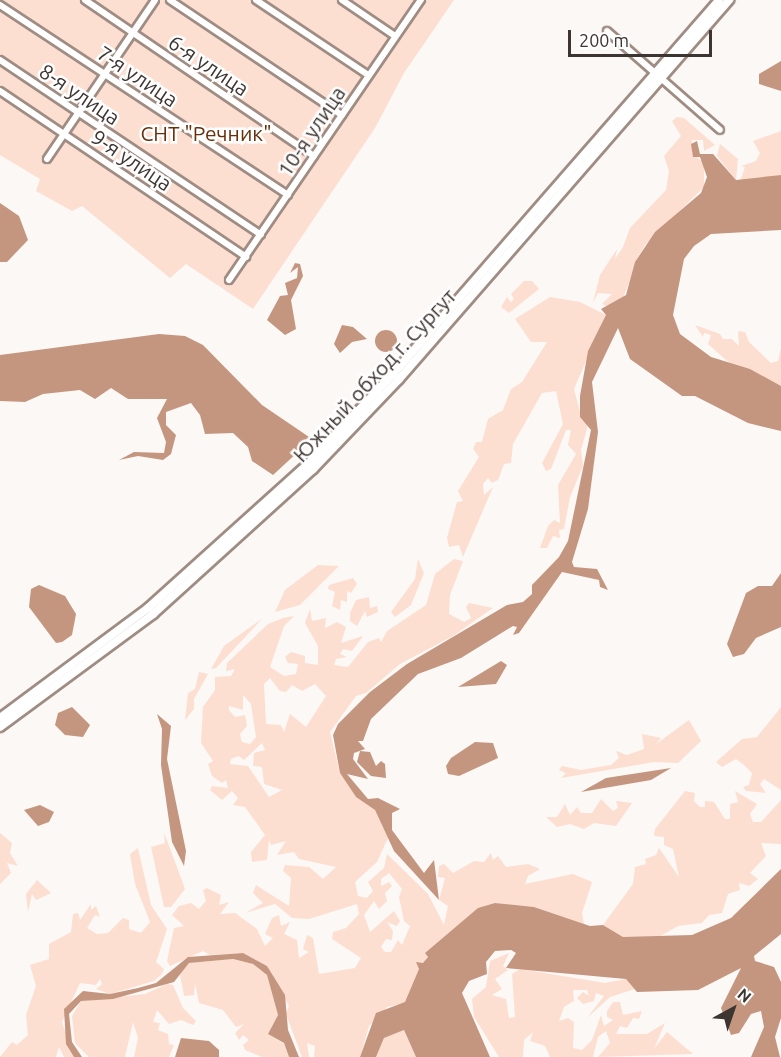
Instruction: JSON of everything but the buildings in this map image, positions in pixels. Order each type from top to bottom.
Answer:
[{"type":"highway","name":"Южный обход г. Сургут","points":[[0,728],[153,614],[285,497],[399,379],[719,0]]},
{"type":"highway","name":"Южный обход г. Сургут","points":[[0,718],[148,608],[280,492],[393,374],[658,75],[729,0]]},
{"type":"street","name":"6-я улица","points":[[85,0],[314,156]]},
{"type":"street","points":[[47,159],[155,0]]},
{"type":"street","points":[[170,0],[342,115]]},
{"type":"street","points":[[256,0],[368,75]]},
{"type":"street","points":[[342,0],[395,36]]},
{"type":"street","name":"10-я улица","points":[[229,280],[421,0]]},
{"type":"street","name":"7-я улица","points":[[0,5],[288,195]]},
{"type":"street","points":[[607,31],[720,130]]},
{"type":"street","name":"8-я улица","points":[[0,60],[261,235]]},
{"type":"street","name":"9-я улица","points":[[0,91],[246,257]]},
{"type":"green space","name":"СНТ \"Речник\"","points":[[0,0],[454,0],[404,73],[375,128],[253,309],[186,264],[170,278],[82,206],[72,211],[36,191],[40,179],[0,155]]},
{"type":"green space","points":[[677,117],[684,118],[715,145],[704,151],[703,140],[692,140],[692,153],[704,163],[704,187],[645,245],[635,262],[632,286],[629,283],[623,298],[606,306],[602,304],[612,294],[598,293],[593,303],[600,275],[617,249],[615,259],[623,247],[630,228],[666,190],[669,171],[664,156],[681,136],[672,121]]},
{"type":"green space","points":[[781,131],[781,175],[740,181],[745,167],[741,166],[756,161],[760,153],[753,141]]},
{"type":"green space","points":[[720,144],[738,159],[736,180],[717,156]]},
{"type":"green space","points":[[524,281],[532,281],[539,289],[509,313],[501,307],[507,297],[511,302],[514,299],[511,294]]},
{"type":"green space","points":[[550,297],[580,302],[606,315],[574,389],[581,416],[588,425],[581,450],[583,466],[570,497],[564,529],[559,530],[560,538],[553,536],[547,548],[540,548],[548,526],[554,520],[560,523],[558,485],[576,454],[568,445],[571,430],[566,430],[551,469],[546,471],[542,463],[563,424],[556,391],[542,393],[513,444],[511,463],[504,464],[498,480],[492,483],[488,478],[483,484],[484,495],[493,487],[463,557],[459,545],[449,547],[447,538],[457,502],[463,501],[458,491],[479,457],[473,449],[476,442],[482,442],[488,419],[503,410],[511,389],[522,382],[547,342],[531,342],[515,319]]},
{"type":"green space","points":[[695,325],[720,334],[723,339],[732,339],[739,346],[738,331],[745,332],[749,342],[771,363],[778,361],[781,348],[781,386],[733,366],[708,344],[711,335],[704,333],[703,337]]},
{"type":"green space","points":[[418,559],[424,573],[411,605],[395,617],[391,612],[415,579]]},
{"type":"green space","points":[[454,559],[463,561],[450,595],[449,614],[464,622],[471,618],[466,607],[469,603],[493,608],[453,636],[400,664],[366,693],[356,696],[330,732],[340,773],[356,797],[375,810],[388,838],[377,862],[355,882],[358,896],[367,898],[373,891],[368,882],[384,868],[387,854],[428,894],[444,925],[448,906],[439,900],[445,878],[438,877],[439,866],[444,864],[453,873],[474,861],[484,862],[491,853],[493,860],[498,856],[506,867],[528,864],[540,869],[528,876],[525,884],[573,874],[592,882],[582,913],[584,924],[534,907],[495,903],[432,947],[405,1003],[387,1007],[369,1026],[360,1057],[314,1057],[315,1046],[307,1043],[309,1057],[302,1057],[286,1014],[289,1006],[267,966],[243,953],[210,955],[203,951],[170,966],[167,961],[174,928],[184,926],[172,915],[179,906],[191,903],[199,909],[206,901],[203,890],[207,888],[221,895],[219,905],[229,902],[220,914],[235,913],[257,929],[265,946],[273,938],[265,934],[272,918],[279,915],[281,926],[290,922],[284,934],[297,940],[299,958],[309,952],[303,949],[307,935],[313,938],[319,974],[355,968],[361,958],[332,939],[333,932],[346,928],[359,914],[357,904],[309,919],[292,918],[275,904],[245,913],[263,903],[253,893],[256,885],[289,906],[291,878],[283,871],[285,865],[309,867],[323,879],[336,867],[299,859],[294,852],[277,855],[286,841],[271,845],[269,840],[267,860],[252,862],[251,852],[265,835],[245,807],[233,805],[238,798],[232,791],[222,800],[210,790],[212,786],[228,788],[226,780],[222,783],[212,776],[208,764],[213,761],[201,743],[203,707],[215,690],[215,677],[231,676],[235,669],[226,671],[227,663],[268,624],[294,616],[284,626],[270,667],[284,676],[296,674],[298,664],[288,663],[285,657],[291,652],[305,656],[305,663],[318,665],[318,646],[305,623],[310,609],[312,621],[326,618],[325,628],[337,622],[346,627],[341,643],[363,636],[352,651],[343,649],[340,654],[347,657],[336,659],[334,665],[348,667],[368,642],[379,638],[381,642],[387,631],[426,605],[435,574]],"holes":[[[270,678],[280,691],[286,692],[292,685],[302,691],[315,684],[326,696],[306,727],[290,714],[284,732],[281,725],[266,724],[264,684]],[[243,695],[251,704],[256,737],[250,744],[242,742],[240,734],[247,726],[245,715],[235,717],[229,710],[229,706],[243,710]],[[262,743],[265,750],[254,753],[253,766],[262,767],[264,784],[282,790],[269,797],[248,766],[230,764],[231,759],[239,756],[244,760]],[[389,873],[402,889],[399,897],[404,921],[410,926],[402,945],[398,940],[391,952],[385,952],[381,947],[386,939],[392,940],[393,931],[387,922],[397,926],[400,921],[394,911],[370,932],[364,915],[374,901],[379,909],[387,901],[385,893],[392,886],[389,882],[381,886],[381,879]]]},
{"type":"green space","points":[[318,565],[339,566],[300,605],[275,612],[285,590]]},
{"type":"green space","points":[[353,578],[357,584],[351,593],[347,591],[347,602],[341,600],[340,610],[332,606],[335,592],[328,589],[329,585]]},
{"type":"green space","points":[[369,597],[370,608],[377,606],[378,612],[367,617],[365,611],[357,626],[350,621],[350,613],[356,600]]},
{"type":"green space","points":[[263,618],[216,668],[211,669],[224,646]]},
{"type":"green space","points":[[199,672],[208,674],[194,699],[194,709],[185,720],[188,693],[195,689]]},
{"type":"green space","points":[[781,707],[781,790],[764,779],[760,784],[766,793],[746,791],[743,787],[749,785],[752,773],[744,765],[736,759],[722,767],[716,762],[742,739],[757,737]]},
{"type":"green space","points":[[689,720],[701,741],[678,763],[654,762],[561,778],[566,773],[559,770],[562,766],[581,770],[611,765],[619,758],[616,751],[627,755],[644,749],[642,734],[661,738],[656,744]]},
{"type":"green space","points":[[685,791],[695,793],[694,801],[700,807],[705,807],[705,801],[714,802],[725,819],[730,819],[730,804],[738,802],[735,791],[757,804],[750,814],[753,822],[761,822],[781,800],[781,844],[761,843],[766,856],[750,873],[758,879],[749,886],[739,883],[740,890],[728,894],[722,913],[709,915],[702,923],[678,926],[655,939],[623,937],[603,925],[633,884],[635,867],[646,864],[645,859],[656,855],[659,848],[679,877],[673,849],[664,845],[664,837],[654,836],[655,829]]},
{"type":"green space","points":[[601,799],[613,811],[618,808],[616,801],[632,803],[616,826],[594,823],[584,829],[570,824],[557,827],[546,817],[557,817],[565,804],[570,815],[577,807],[581,813],[592,813]]},
{"type":"green space","points":[[164,832],[185,889],[171,907],[164,907],[151,847],[165,843]]},
{"type":"green space","points":[[0,833],[12,843],[10,853],[18,866],[7,863],[11,873],[0,884]]},
{"type":"green space","points":[[138,848],[151,905],[167,929],[156,962],[164,969],[162,974],[154,981],[110,994],[96,989],[102,984],[100,979],[96,985],[80,983],[62,1022],[74,1057],[64,1057],[59,1047],[56,1057],[0,1057],[12,1042],[17,1045],[28,1035],[26,1015],[36,986],[30,965],[49,959],[49,944],[71,932],[73,914],[78,913],[80,920],[91,904],[91,910],[96,906],[100,917],[95,915],[87,928],[97,934],[108,933],[123,918],[129,920],[129,929],[141,933],[150,922],[135,884],[130,854]]},
{"type":"green space","points":[[37,880],[51,893],[36,900],[32,894],[28,912],[26,894]]},
{"type":"green space","points":[[509,953],[503,966],[508,970],[495,979],[502,989],[492,995],[506,999],[509,1018],[515,1017],[512,974],[520,969],[605,983],[626,979],[635,989],[610,997],[587,1018],[604,996],[596,993],[594,1001],[583,1004],[577,998],[583,992],[589,996],[587,990],[573,990],[574,1001],[564,1007],[559,1021],[568,1018],[574,1022],[573,1048],[582,1050],[592,1040],[601,1015],[604,1026],[613,1020],[607,1017],[607,1011],[613,1002],[620,1002],[623,1015],[642,1011],[639,1019],[633,1018],[627,1028],[620,1026],[616,1034],[647,1034],[665,1023],[654,1049],[667,1032],[693,1054],[598,1057],[610,1043],[606,1031],[598,1037],[593,1057],[550,1057],[545,1046],[530,1041],[533,1032],[524,1040],[523,1057],[499,1057],[474,1017],[472,999],[486,987],[490,961]]},
{"type":"green space","points":[[232,959],[253,964],[267,975],[278,1015],[268,1034],[284,1044],[289,1057],[262,1057],[245,1050],[243,1045],[249,1040],[243,1035],[239,1040],[235,1033],[244,1024],[236,1027],[223,1010],[199,1003],[195,983],[194,995],[184,996],[179,969],[189,963]]},
{"type":"green space","points":[[167,984],[173,985],[183,1008],[196,1021],[193,1025],[181,1020],[169,1024],[157,1010],[153,1022],[160,1023],[158,1030],[168,1034],[169,1044],[174,1045],[169,1057],[134,1057],[138,1038],[133,1022],[125,1057],[89,1057],[75,1043],[72,1016],[81,1001],[145,994]]},
{"type":"green space","points":[[404,1030],[416,1057],[376,1057],[384,1038]]},
{"type":"shaded area","points":[[781,61],[781,91],[759,84],[759,74]]},
{"type":"shaded area","points":[[697,141],[700,154],[713,154],[736,180],[781,175],[781,230],[711,234],[694,246],[684,259],[673,315],[680,334],[711,357],[750,369],[781,386],[781,431],[748,423],[695,396],[682,396],[630,359],[618,328],[592,382],[598,432],[588,509],[572,562],[574,567],[597,569],[608,590],[600,587],[599,580],[562,572],[519,633],[513,635],[517,627],[513,626],[461,658],[418,674],[371,719],[363,741],[358,741],[365,749],[354,753],[353,759],[368,779],[347,774],[368,799],[378,798],[400,809],[392,813],[392,830],[424,873],[434,860],[439,900],[394,851],[375,810],[356,797],[340,773],[333,735],[338,724],[370,692],[407,664],[507,605],[523,602],[532,594],[532,585],[559,557],[568,541],[591,430],[580,417],[580,396],[588,351],[606,315],[601,309],[626,295],[635,262],[655,232],[701,193],[707,177],[700,157],[693,157],[691,144]]},
{"type":"shaded area","points":[[0,203],[19,216],[28,240],[7,262],[0,262]]},
{"type":"shaded area","points":[[295,263],[300,264],[303,276],[291,300],[296,329],[285,335],[267,320],[280,296],[288,295],[285,283],[297,278],[298,267],[290,273]]},
{"type":"shaded area","points":[[342,325],[353,327],[367,339],[352,342],[340,353],[334,344]]},
{"type":"shaded area","points":[[386,330],[394,333],[397,341],[394,349],[386,352],[378,349],[375,341],[378,333]]},
{"type":"shaded area","points":[[159,334],[185,336],[203,345],[262,405],[312,439],[273,475],[252,461],[248,447],[233,433],[205,434],[200,415],[191,403],[166,412],[166,425],[176,435],[171,454],[163,460],[138,456],[119,460],[134,452],[164,453],[166,442],[157,418],[167,399],[128,399],[111,388],[95,399],[80,390],[43,394],[25,402],[0,401],[0,355]]},
{"type":"shaded area","points":[[781,573],[781,627],[756,638],[744,654],[733,657],[727,644],[746,593],[758,586],[772,586]]},
{"type":"shaded area","points":[[39,585],[65,596],[76,614],[72,635],[62,642],[56,643],[29,607],[31,589]]},
{"type":"shaded area","points":[[501,661],[507,665],[496,684],[458,687]]},
{"type":"shaded area","points":[[72,707],[90,725],[83,737],[65,735],[55,725],[58,713]]},
{"type":"shaded area","points":[[157,714],[171,726],[167,759],[186,851],[184,866],[172,842],[161,765],[162,729]]},
{"type":"shaded area","points":[[475,742],[493,743],[498,758],[459,776],[448,774],[446,766],[451,758]]},
{"type":"shaded area","points":[[360,751],[370,752],[376,766],[381,761],[385,764],[386,778],[371,776],[357,762]]},
{"type":"shaded area","points":[[671,768],[651,780],[581,792],[606,778]]},
{"type":"shaded area","points":[[40,805],[54,812],[49,822],[38,826],[24,810]]},
{"type":"shaded area","points":[[781,869],[781,934],[754,956],[755,961],[774,967],[781,982],[781,1018],[775,1037],[780,1057],[751,1057],[764,1027],[761,1011],[751,1014],[739,1033],[731,1035],[721,1008],[741,968],[698,990],[637,992],[626,979],[506,968],[516,953],[511,950],[495,951],[486,962],[487,974],[469,981],[462,993],[490,1057],[416,1057],[404,1030],[384,1038],[376,1057],[360,1057],[376,1013],[405,1002],[419,969],[416,962],[423,963],[428,957],[425,953],[478,908],[495,903],[534,907],[590,926],[603,925],[623,937],[692,935],[731,918]]},
{"type":"shaded area","points":[[243,953],[267,966],[285,995],[288,1030],[299,1057],[289,1057],[284,1043],[268,1034],[278,1015],[267,975],[253,964],[233,959],[189,963],[174,982],[113,999],[81,1001],[69,1014],[72,1042],[82,1057],[74,1057],[66,1044],[64,1009],[83,991],[110,994],[138,988],[156,983],[188,957]]},
{"type":"shaded area","points":[[181,1038],[209,1041],[219,1050],[219,1057],[175,1057]]}]
